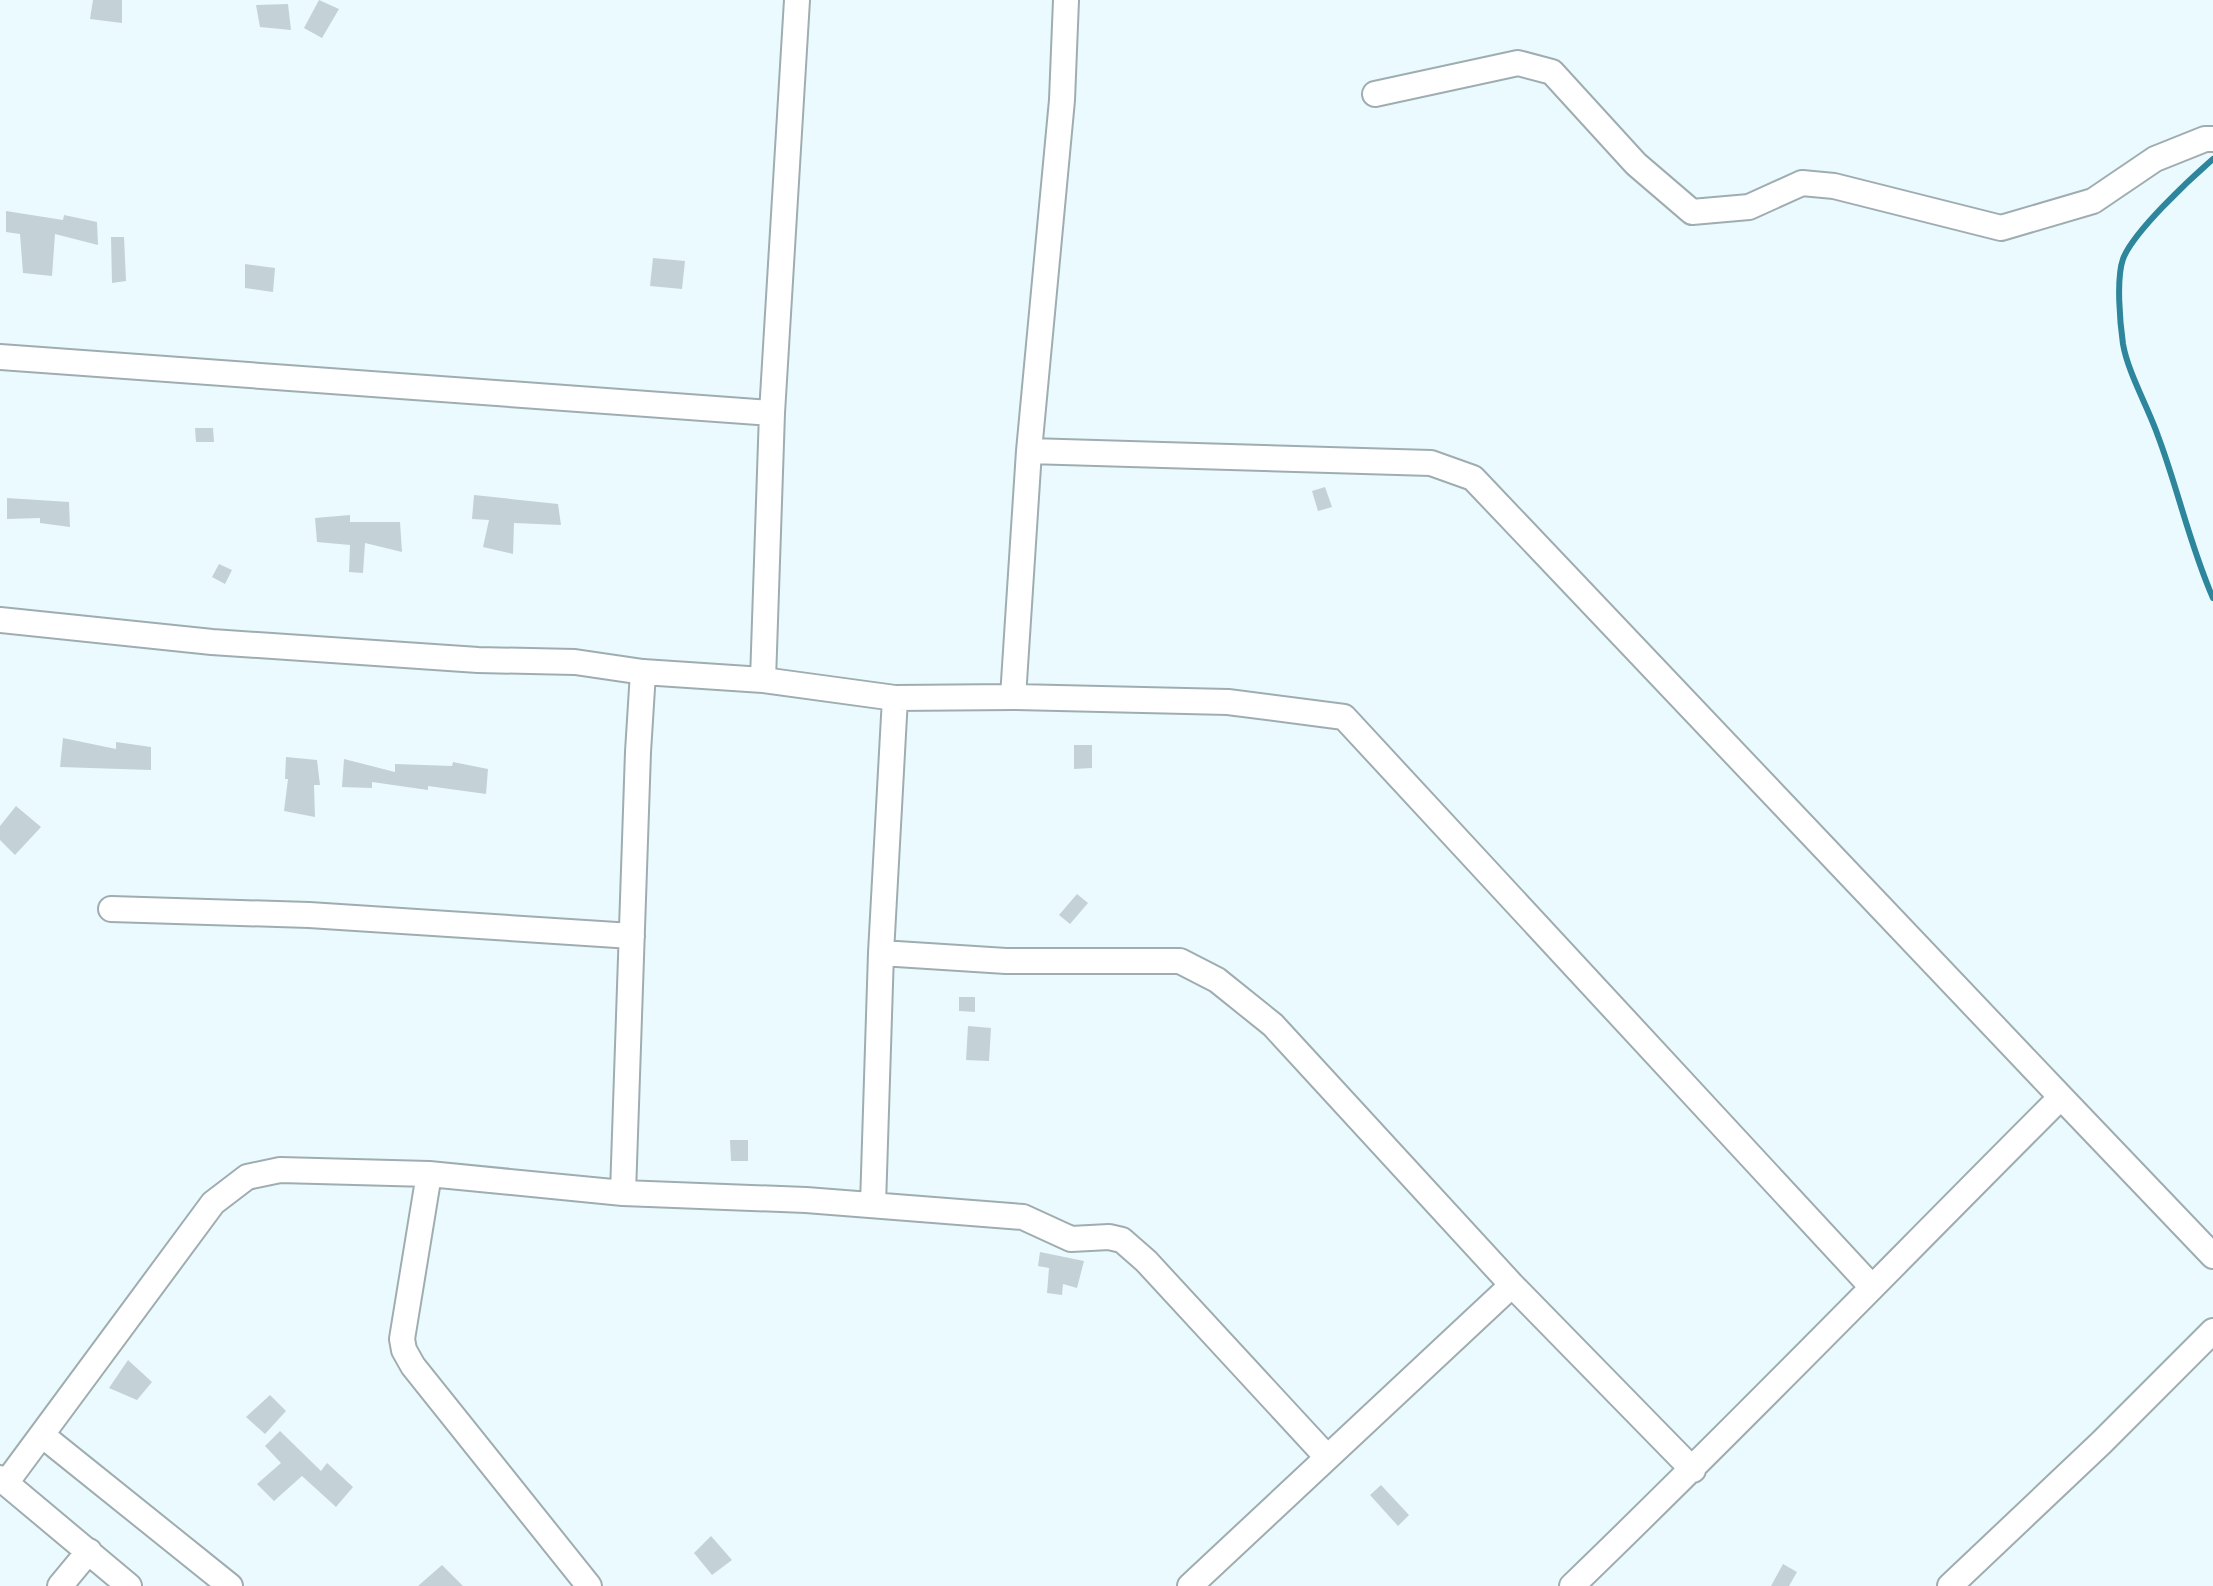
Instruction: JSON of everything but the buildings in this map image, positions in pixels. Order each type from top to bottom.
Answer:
[{"type":"street","points":[[763,680],[772,413],[797,0]]},
{"type":"street","points":[[1013,697],[1029,451],[1058,145],[1066,0]]},
{"type":"street","points":[[1375,94],[1518,63],[1552,72],[1636,164],[1692,212],[1749,207],[1802,183],[1834,186],[2001,228],[2093,201],[2155,159],[2209,139]]},
{"type":"street","points":[[0,357],[772,413]]},
{"type":"street","points":[[1029,451],[1431,463],[1473,478],[2213,1256]]},
{"type":"street","points":[[0,620],[212,642],[478,660],[575,662],[643,672],[763,680],[895,698],[1013,697],[1228,702],[1344,717],[1871,1286]]},
{"type":"street","points":[[623,1193],[643,672]]},
{"type":"street","points":[[873,1205],[881,953],[895,698]]},
{"type":"street","points":[[111,909],[309,915],[632,936]]},
{"type":"street","points":[[881,953],[1006,961],[1180,961],[1217,980],[1273,1025],[1512,1285],[1693,1470]]},
{"type":"street","points":[[1572,1586],[1693,1470],[1871,1286],[2061,1097]]},
{"type":"street","points":[[129,1586],[3,1480],[42,1435],[213,1203],[247,1177],[280,1170],[429,1174],[623,1193],[873,1205],[1023,1217],[1071,1239],[1109,1237],[1122,1240],[1146,1261],[1327,1457]]},
{"type":"street","points":[[429,1174],[402,1339],[404,1350],[413,1366],[589,1586]]},
{"type":"street","points":[[1190,1586],[1512,1285]]},
{"type":"street","points":[[1950,1586],[2101,1443],[2213,1331]]},
{"type":"street","points":[[42,1435],[230,1586]]},
{"type":"street","points":[[60,1586],[89,1551]]},
{"type":"waterway","points":[[2213,159],[2163,206],[2138,235],[2123,259],[2119,289],[2126,355],[2158,436],[2213,598]]}]
